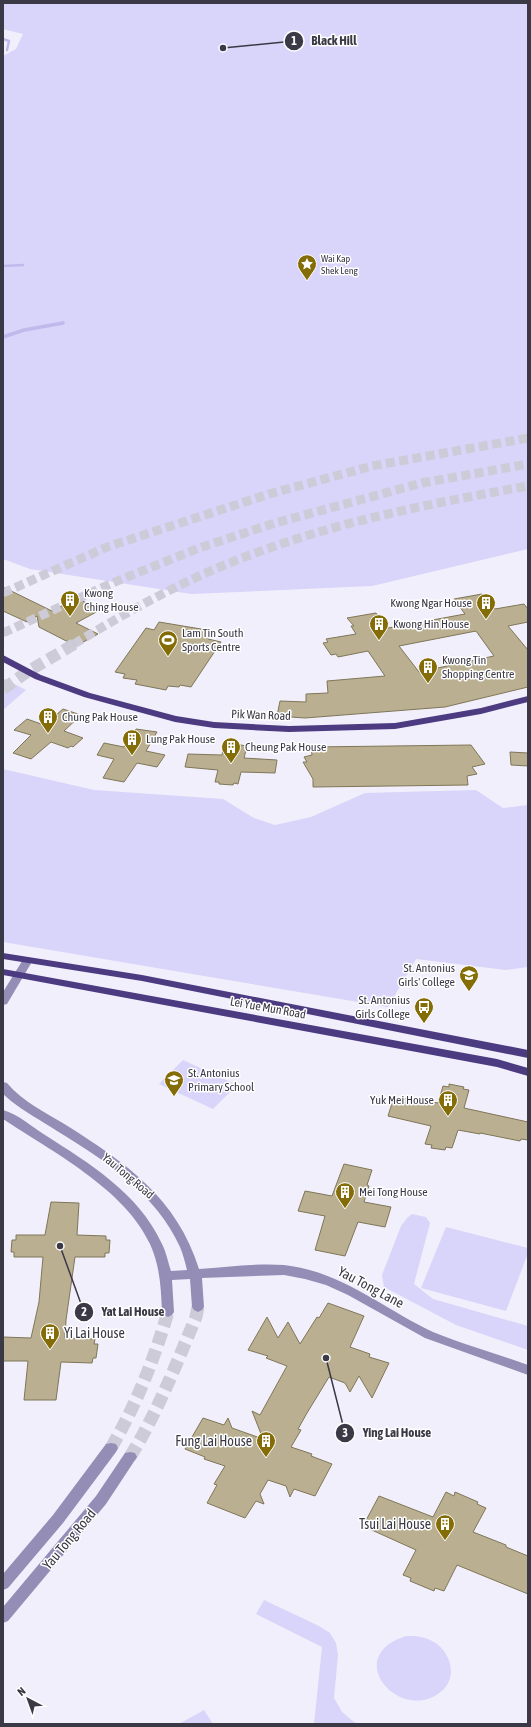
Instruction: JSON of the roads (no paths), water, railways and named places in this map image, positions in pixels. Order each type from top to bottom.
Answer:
[{"type":"main road","name":"Pik Wan Road","points":[[3,658],[38,677],[87,695],[175,719],[214,725],[289,729],[396,726],[481,711],[528,700]]},
{"type":"main road","name":"Lei Yue Mun Road","points":[[4,958],[28,960],[158,981],[528,1054]]},
{"type":"main road","name":"Lei Yue Mun Road","points":[[3,972],[497,1063],[528,1072]]},
{"type":"street","points":[[3,1001],[28,960]]},
{"type":"street","name":"Yau Tong Road","points":[[3,1086],[14,1097],[104,1155],[146,1189],[161,1206],[180,1232],[191,1256],[199,1291],[198,1307]]},
{"type":"street","name":"Yau Tong Road","points":[[3,1114],[76,1160],[107,1183],[140,1217],[151,1233],[162,1256],[167,1276],[169,1296],[168,1312]]},
{"type":"street","name":"Yau Tong Lane","points":[[167,1276],[196,1273],[284,1270],[330,1282],[429,1334],[528,1370]]},
{"type":"street","name":"Yau Tong Road","points":[[3,1584],[58,1519],[111,1448]]},
{"type":"street","name":"Yau Tong Road","points":[[3,1617],[78,1529],[101,1500],[130,1457]]},
{"type":"waterway","points":[[3,39],[9,41],[7,50]]},
{"type":"waterway","points":[[3,266],[23,265]]},
{"type":"waterway","points":[[3,337],[24,330],[63,323]]},
{"type":"tunnel","points":[[3,593],[107,547],[269,494],[372,466],[528,438]]},
{"type":"tunnel","points":[[3,633],[110,584],[199,548],[275,523],[422,483],[528,464]]},
{"type":"tunnel","points":[[74,644],[143,604],[191,580],[264,550],[361,520],[461,498],[528,486]]},
{"type":"tunnel","points":[[3,689],[27,672],[76,643]]},
{"type":"tunnel","points":[[130,1457],[166,1388],[196,1317],[198,1307]]},
{"type":"tunnel","points":[[111,1448],[144,1382],[168,1312]]},
{"type":"place","name":"Black Hill","points":[[223,48]]},
{"type":"place","name":"Wai Kap Shek Leng","points":[[307,281]]},
{"type":"place","name":"Kwong Ching House","points":[[70,617]]},
{"type":"place","name":"Kwong Ngar House","points":[[486,620]]},
{"type":"place","name":"Kwong Hin House","points":[[379,641]]},
{"type":"place","name":"Lam Tin South Sports Centre","points":[[168,657]]},
{"type":"place","name":"Kwong Tin Shopping Centre","points":[[428,684]]},
{"type":"place","name":"Chung Pak House","points":[[48,734]]},
{"type":"place","name":"Lung Pak House","points":[[132,756]]},
{"type":"place","name":"Cheung Pak House","points":[[231,764]]},
{"type":"place","name":"St. Antonius Girls' College","points":[[469,992]]},
{"type":"place","name":"St. Antonius Girls College","points":[[424,1024]]},
{"type":"place","name":"St. Antonius Primary School","points":[[174,1097]]},
{"type":"place","name":"Yuk Mei House","points":[[448,1117]]},
{"type":"place","name":"Mei Tong House","points":[[345,1209]]},
{"type":"place","name":"Yat Lai House","points":[[60,1246]]},
{"type":"place","name":"Yi Lai House","points":[[50,1350]]},
{"type":"place","name":"Ying Lai House","points":[[326,1358]]},
{"type":"place","name":"Fung Lai House","points":[[266,1458]]},
{"type":"place","name":"Tsui Lai House","points":[[445,1541]]}]
